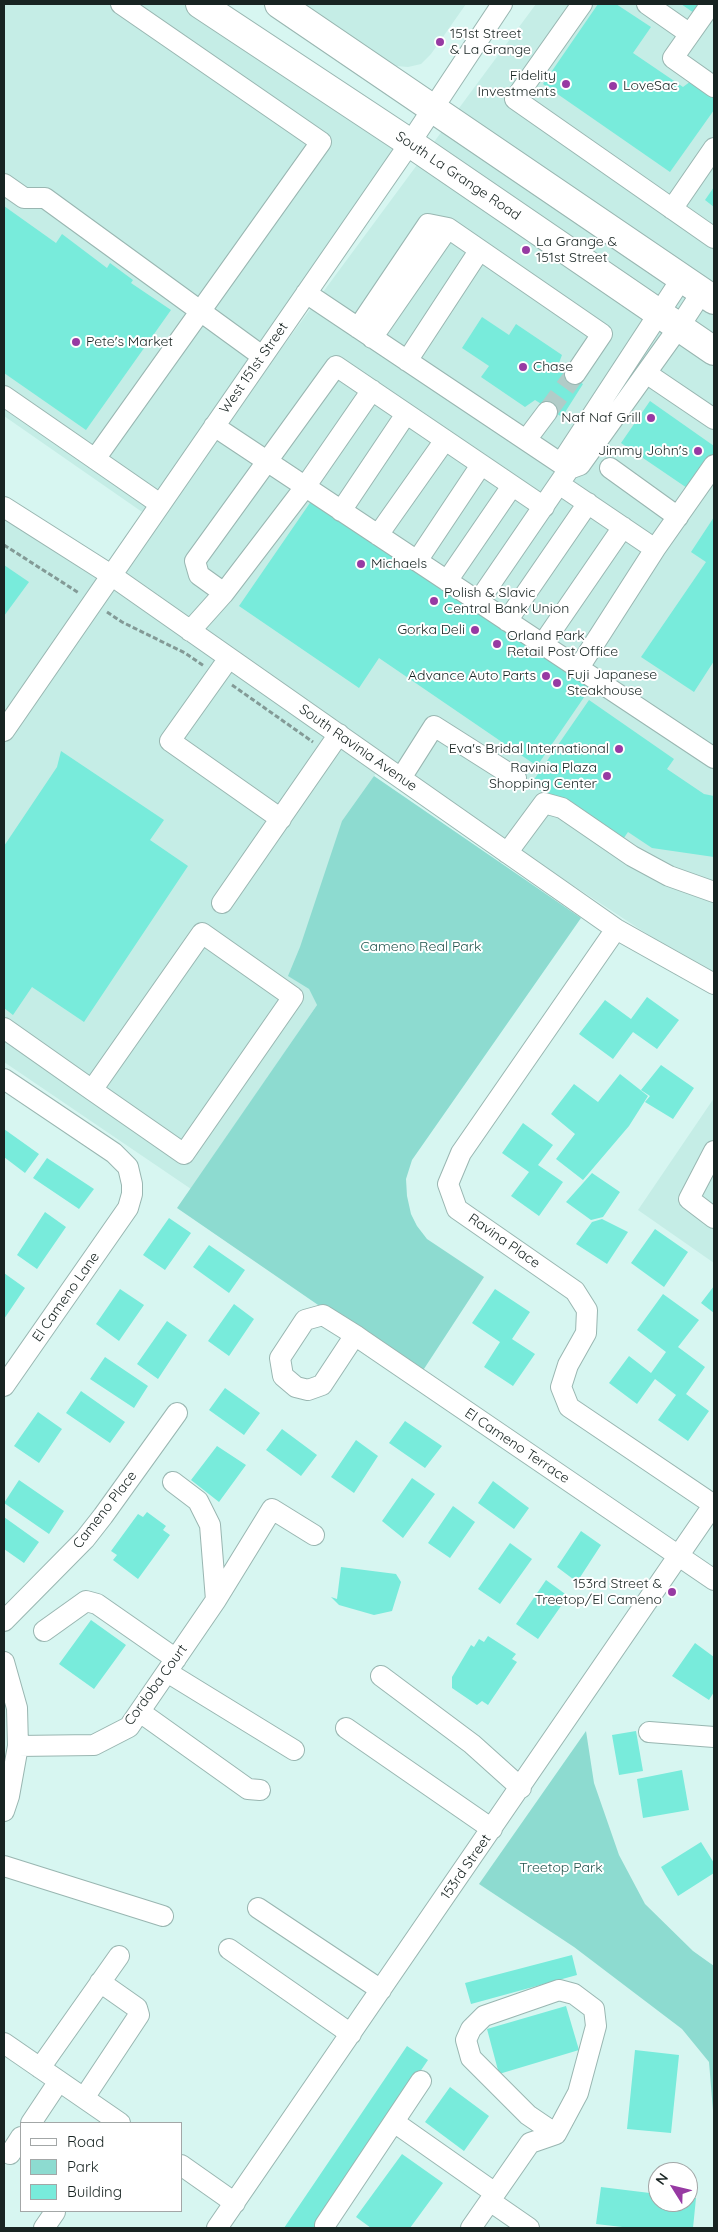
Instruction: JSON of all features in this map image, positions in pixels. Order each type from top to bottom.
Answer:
[{"type":"highway","name":"South La Grange Road","points":[[200,4],[410,143],[714,351]]},
{"type":"highway","points":[[279,4],[699,290]]},
{"type":"street","points":[[96,460],[321,142],[121,4]]},
{"type":"street","name":"West 151st Street","points":[[4,731],[410,143],[502,4]]},
{"type":"street","points":[[582,4],[515,99],[714,238]]},
{"type":"street","points":[[647,4],[690,34]]},
{"type":"street","points":[[711,4],[673,58],[714,87]]},
{"type":"street","points":[[672,208],[714,148]]},
{"type":"street","points":[[4,184],[24,198],[45,198],[262,356]]},
{"type":"street","points":[[365,333],[428,224],[448,228],[602,334],[575,374]]},
{"type":"street","points":[[407,361],[479,251]]},
{"type":"street","points":[[564,476],[565,457],[669,320],[699,290]]},
{"type":"street","points":[[306,293],[526,440],[564,476],[588,503],[655,548]]},
{"type":"street","points":[[478,602],[564,476],[580,465],[646,373],[669,320]]},
{"type":"street","points":[[224,593],[199,575],[195,561],[336,366],[544,507]]},
{"type":"street","points":[[646,373],[714,420]]},
{"type":"street","points":[[190,631],[224,593],[305,487],[372,390]]},
{"type":"street","points":[[4,396],[160,504]]},
{"type":"street","points":[[526,440],[547,412]]},
{"type":"street","points":[[341,511],[406,414]]},
{"type":"street","points":[[214,426],[714,758]]},
{"type":"street","points":[[378,535],[445,440]]},
{"type":"street","points":[[416,561],[481,465]]},
{"type":"street","points":[[578,669],[655,548],[714,465]]},
{"type":"street","points":[[610,468],[678,517]]},
{"type":"street","points":[[447,581],[512,486]]},
{"type":"street","points":[[507,621],[588,503]]},
{"type":"street","name":"South Ravinia Avenue","points":[[4,507],[111,575],[616,929],[714,984]]},
{"type":"street","points":[[542,644],[623,527]]},
{"type":"street","points":[[229,658],[170,741],[281,819]]},
{"type":"street","points":[[400,778],[434,726],[516,778]]},
{"type":"street","points":[[222,903],[339,734]]},
{"type":"street","points":[[507,853],[544,803],[562,808],[632,856],[669,876],[714,892]]},
{"type":"street","name":"Ravina Place","points":[[616,929],[462,1153],[448,1184],[457,1209],[575,1291],[587,1310],[586,1333],[568,1365],[561,1387],[569,1407],[714,1505]]},
{"type":"street","points":[[4,1028],[92,1090],[184,1154],[293,997],[202,933],[92,1090]]},
{"type":"street","name":"El Cameno Lane","points":[[4,1078],[114,1153],[128,1167],[132,1184],[132,1194],[128,1208],[4,1386]]},
{"type":"street","points":[[714,1151],[689,1199],[714,1218]]},
{"type":"street","name":"El Cameno Terrace","points":[[355,1335],[714,1580]]},
{"type":"street","name":"Cameno Place","points":[[4,1621],[85,1540],[177,1413]]},
{"type":"street","points":[[173,1482],[198,1500],[210,1525],[216,1600]]},
{"type":"street","name":"153rd Street","points":[[217,2228],[714,1505]]},
{"type":"street","name":"Cordoba Court","points":[[18,1746],[94,1745],[129,1727],[216,1600],[272,1509],[314,1535]]},
{"type":"street","points":[[44,1631],[86,1601],[97,1604],[171,1665],[294,1750]]},
{"type":"street","points":[[4,1662],[17,1708],[18,1746],[9,1796],[4,1811]]},
{"type":"street","points":[[381,1676],[472,1744],[521,1788]]},
{"type":"street","points":[[140,1712],[248,1789],[260,1790]]},
{"type":"street","points":[[346,1728],[492,1829]]},
{"type":"street","points":[[649,1732],[714,1737]]},
{"type":"street","points":[[4,1866],[164,1916]]},
{"type":"street","points":[[258,1908],[381,1990]]},
{"type":"street","points":[[229,1948],[351,2034]]},
{"type":"street","points":[[40,2068],[119,1956]]},
{"type":"street","points":[[84,2098],[139,2015],[137,2008],[100,1982]]},
{"type":"street","points":[[471,2228],[530,2143],[556,2134],[578,2093],[596,2026],[594,2009],[574,1994],[559,1990],[484,2016],[471,2029],[466,2040],[471,2058],[528,2115],[556,2134]]},
{"type":"street","points":[[4,2043],[117,2122]]},
{"type":"street","points":[[32,2122],[59,2081]]},
{"type":"street","points":[[326,2227],[421,2081]]},
{"type":"street","points":[[394,2122],[530,2228]]},
{"type":"street","points":[[10,2154],[20,2139]]},
{"type":"street","points":[[182,2166],[235,2203]]},
{"type":"path","points":[[4,545],[59,580]]},
{"type":"shaded area","points":[[4,4],[194,4],[405,139],[145,514],[4,416]]},
{"type":"shaded area","points":[[304,4],[466,4],[431,54],[421,64],[408,67],[396,66]]},
{"type":"shaded area","points":[[536,4],[714,4],[714,978],[399,771],[116,572]]},
{"type":"shaded area","points":[[4,517],[100,576],[4,716]]},
{"type":"shaded area","points":[[109,584],[380,769],[374,776],[289,976],[309,989],[317,1005],[191,1189],[4,1062],[4,739]]},
{"type":"shaded area","points":[[714,1098],[714,1263],[638,1210]]},
{"type":"green space","name":"Cameno Real Park","points":[[374,776],[581,918],[412,1160],[406,1179],[407,1196],[411,1214],[417,1226],[427,1239],[484,1277],[420,1375],[177,1208],[317,1005],[309,989],[288,976],[300,947],[342,821]]},
{"type":"green space","name":"Treetop Park","points":[[586,1731],[594,1783],[619,1855],[645,1904],[693,1951],[714,1966],[714,2123],[709,2062],[682,2029],[574,1947],[479,1884]]},
{"type":"building","points":[[598,4],[616,4],[651,27],[633,53],[683,87],[691,81],[714,97],[714,110],[670,172],[543,84]]},
{"type":"building","points":[[681,4],[700,4],[694,13]]},
{"type":"building","points":[[714,187],[714,207],[705,200]]},
{"type":"building","name":"Pete's Market","points":[[4,206],[56,243],[62,234],[107,268],[110,263],[133,280],[131,283],[171,310],[86,430],[4,373]]},
{"type":"building","name":"Chase","points":[[482,317],[509,335],[516,324],[562,355],[557,368],[583,384],[562,417],[535,400],[525,407],[481,377],[489,366],[462,348]]},
{"type":"building","points":[[650,401],[714,446],[714,454],[690,490],[621,443]]},
{"type":"building","points":[[314,497],[591,687],[537,766],[379,658],[359,688],[239,606]]},
{"type":"building","points":[[714,517],[714,661],[694,692],[641,657],[706,562],[691,552]]},
{"type":"building","points":[[4,565],[29,582],[4,616]]},
{"type":"building","name":"Ravinia Plaza Shopping Center","points":[[589,700],[674,759],[667,769],[704,794],[714,796],[714,857],[652,848],[628,832],[619,845],[531,784]]},
{"type":"building","points":[[61,751],[164,820],[150,840],[188,866],[84,1022],[32,987],[13,1015],[4,1008],[4,846],[57,767]]},
{"type":"building","points":[[647,997],[679,1020],[657,1049],[633,1032],[613,1059],[579,1034],[605,1000],[631,1019]]},
{"type":"building","points":[[661,1065],[694,1088],[673,1119],[645,1102],[650,1096],[641,1090]]},
{"type":"building","points":[[620,1074],[648,1096],[629,1126],[583,1180],[556,1159],[575,1134],[551,1114],[574,1084],[598,1102]]},
{"type":"building","points":[[523,1123],[553,1145],[538,1165],[563,1182],[539,1216],[511,1196],[529,1172],[502,1153]]},
{"type":"building","points":[[4,1129],[39,1154],[25,1173],[4,1157]]},
{"type":"building","points":[[47,1158],[94,1189],[79,1209],[33,1178]]},
{"type":"building","points":[[592,1173],[620,1192],[603,1217],[591,1220],[566,1202]]},
{"type":"building","points":[[45,1212],[66,1227],[37,1269],[17,1255]]},
{"type":"building","points":[[169,1218],[191,1233],[165,1270],[143,1255]]},
{"type":"building","points":[[602,1219],[628,1232],[607,1264],[576,1244],[592,1222]]},
{"type":"building","points":[[655,1229],[688,1252],[664,1287],[631,1263]]},
{"type":"building","points":[[209,1245],[245,1270],[229,1293],[193,1267]]},
{"type":"building","points":[[4,1273],[25,1288],[4,1319]]},
{"type":"building","points":[[714,1286],[714,1313],[701,1303]]},
{"type":"building","points":[[120,1289],[144,1305],[119,1341],[96,1324]]},
{"type":"building","points":[[495,1289],[530,1312],[512,1339],[535,1354],[513,1386],[484,1367],[500,1342],[472,1323]]},
{"type":"building","points":[[663,1294],[699,1320],[678,1347],[705,1367],[686,1394],[709,1411],[688,1441],[658,1420],[676,1395],[655,1379],[637,1404],[609,1383],[629,1356],[651,1373],[666,1352],[637,1330]]},
{"type":"building","points":[[234,1304],[254,1319],[229,1356],[208,1341]]},
{"type":"building","points":[[167,1321],[187,1335],[158,1379],[137,1364]]},
{"type":"building","points":[[105,1357],[148,1386],[134,1408],[90,1379]]},
{"type":"building","points":[[225,1388],[260,1413],[244,1435],[209,1410]]},
{"type":"building","points":[[81,1391],[125,1422],[110,1443],[66,1413]]},
{"type":"building","points":[[38,1412],[62,1429],[39,1463],[14,1446]]},
{"type":"building","points":[[405,1421],[442,1446],[425,1468],[389,1443]]},
{"type":"building","points":[[282,1429],[317,1455],[301,1476],[266,1450]]},
{"type":"building","points":[[356,1440],[378,1456],[354,1493],[331,1477]]},
{"type":"building","points":[[217,1446],[246,1465],[219,1502],[191,1480]]},
{"type":"building","points":[[412,1478],[435,1494],[403,1538],[382,1521]]},
{"type":"building","points":[[19,1480],[64,1511],[49,1534],[4,1503]]},
{"type":"building","points":[[493,1481],[529,1508],[514,1529],[478,1503]]},
{"type":"building","points":[[453,1506],[475,1522],[450,1558],[428,1543]]},
{"type":"building","points":[[147,1512],[166,1526],[163,1530],[170,1535],[138,1579],[113,1560],[117,1555],[111,1551],[138,1514],[143,1517]]},
{"type":"building","points":[[4,1517],[39,1542],[24,1563],[4,1549]]},
{"type":"building","points":[[581,1531],[601,1545],[577,1582],[557,1567]]},
{"type":"building","points":[[510,1543],[532,1559],[500,1604],[478,1589]]},
{"type":"building","points":[[341,1567],[396,1574],[401,1582],[392,1611],[374,1615],[339,1605],[331,1597],[337,1599]]},
{"type":"building","points":[[546,1580],[568,1596],[538,1639],[516,1624]]},
{"type":"building","points":[[91,1620],[126,1645],[94,1689],[59,1664]]},
{"type":"building","points":[[488,1636],[516,1654],[512,1659],[517,1662],[488,1705],[482,1701],[477,1705],[452,1688],[452,1677],[471,1645],[474,1647],[479,1639],[484,1642]]},
{"type":"building","points":[[695,1643],[714,1657],[714,1692],[709,1700],[672,1676]]},
{"type":"building","points":[[636,1731],[643,1771],[619,1775],[612,1735]]},
{"type":"building","points":[[682,1770],[689,1810],[643,1818],[637,1779]]},
{"type":"building","points":[[701,1842],[714,1863],[714,1873],[678,1896],[661,1867]]},
{"type":"building","points":[[572,1955],[577,1975],[471,2004],[465,1983]]},
{"type":"building","points":[[566,2006],[579,2050],[499,2074],[487,2029]]},
{"type":"building","points":[[407,2046],[428,2060],[314,2228],[284,2228]]},
{"type":"building","points":[[635,2050],[679,2055],[671,2133],[627,2129]]},
{"type":"building","points":[[450,2087],[489,2116],[464,2151],[425,2122]]},
{"type":"building","points":[[402,2154],[443,2183],[410,2228],[371,2228],[356,2217]]},
{"type":"building","points":[[601,2187],[648,2193],[648,2212],[695,2212],[693,2228],[631,2228],[596,2224]]},
{"type":"tunnel","points":[[547,412],[575,374]]},
{"type":"place","name":"151st Street & La Grange","points":[[440,42]]},
{"type":"place","name":"Fidelity Investments","points":[[566,84]]},
{"type":"place","name":"LoveSac","points":[[613,86]]},
{"type":"place","name":"La Grange & 151st Street","points":[[526,250]]},
{"type":"place","name":"Pete's Market","points":[[76,342]]},
{"type":"place","name":"Chase","points":[[523,367]]},
{"type":"place","name":"Naf Naf Grill","points":[[651,418]]},
{"type":"place","name":"Jimmy John's","points":[[698,451]]},
{"type":"place","name":"Michaels","points":[[361,564]]},
{"type":"place","name":"Polish & Slavic Central Bank Union","points":[[434,601]]},
{"type":"place","name":"Gorka Deli","points":[[475,630]]},
{"type":"place","name":"Orland Park Retail Post Office","points":[[497,644]]},
{"type":"place","name":"Advance Auto Parts","points":[[546,676]]},
{"type":"place","name":"Fuji Japanese Steakhouse","points":[[557,683]]},
{"type":"place","name":"Eva's Bridal International","points":[[619,749]]},
{"type":"place","name":"Ravinia Plaza Shopping Center","points":[[607,776]]},
{"type":"place","name":"153rd Street & Treetop/El Cameno","points":[[672,1592]]}]
